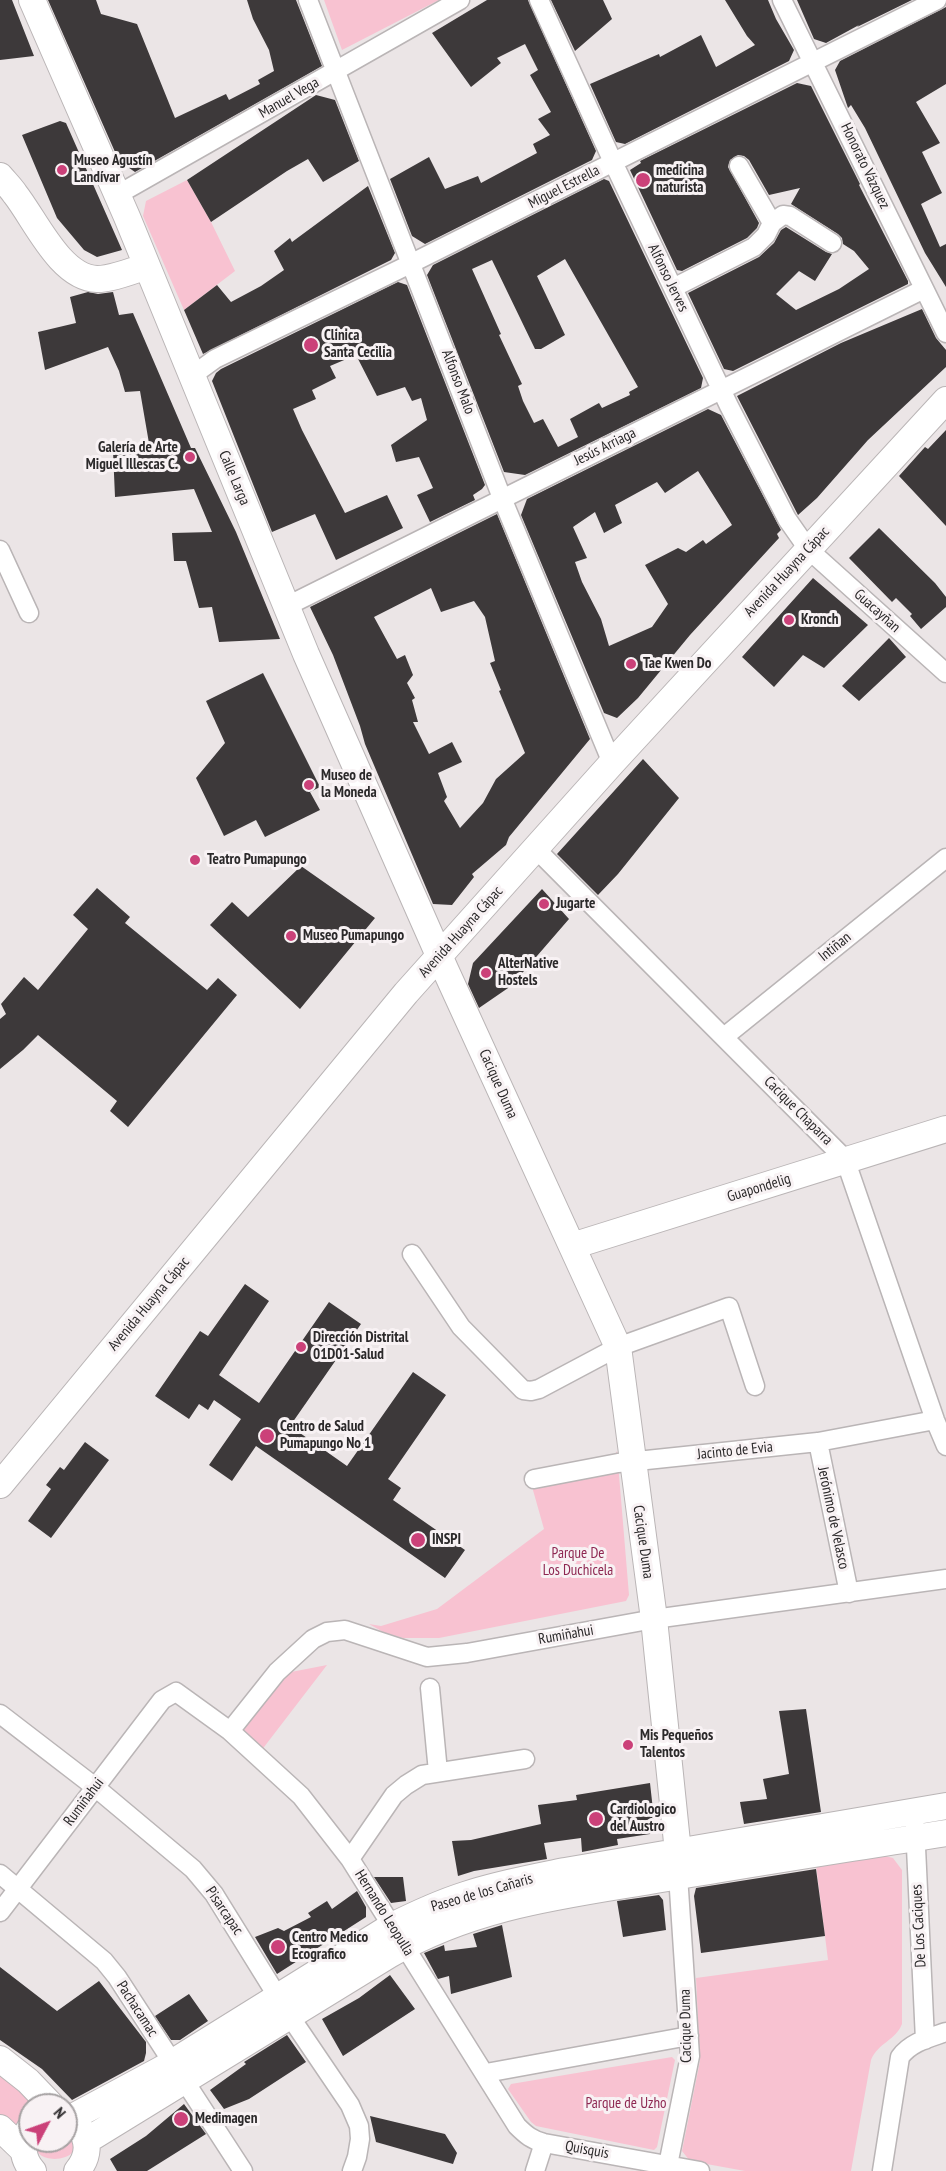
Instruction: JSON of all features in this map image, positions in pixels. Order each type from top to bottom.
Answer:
[{"type":"street","name":"Calle Larga","points":[[32,0],[193,375],[306,654],[439,956]]},
{"type":"street","name":"Alfonso Malo","points":[[308,0],[502,498],[612,763]]},
{"type":"street","name":"Manuel Vega","points":[[117,195],[460,0]]},
{"type":"street","name":"Alfonso Jerves","points":[[539,0],[613,162],[722,390],[787,519],[808,549]]},
{"type":"street","name":"Honorato Vázquez","points":[[782,0],[946,333]]},
{"type":"street","name":"Miguel Estrella","points":[[193,375],[215,359],[937,0]]},
{"type":"street","points":[[739,166],[772,223]]},
{"type":"street","points":[[0,176],[16,194],[60,260],[76,272],[96,279],[131,272],[146,266]]},
{"type":"street","points":[[673,288],[754,247],[766,236],[772,223],[783,215],[790,216],[832,243]]},
{"type":"street","name":"Jesús Arriaga","points":[[287,606],[924,289]]},
{"type":"street","name":"Avenida Huayna Cápac","points":[[0,1485],[439,956],[612,763],[946,400]]},
{"type":"street","name":"Guacayñan","points":[[808,549],[946,673]]},
{"type":"street","points":[[0,550],[29,613]]},
{"type":"street","name":"Cacique Chaparra","points":[[535,848],[845,1159],[946,1446]]},
{"type":"street","name":"Intiñan","points":[[724,1037],[944,863]]},
{"type":"street","name":"Cacique Duma","points":[[439,956],[618,1347],[654,1619],[678,1864],[689,2036],[690,2056],[668,2165]]},
{"type":"street","name":"Guapondelig","points":[[572,1246],[946,1129]]},
{"type":"street","points":[[412,1254],[461,1327],[523,1390],[539,1389],[618,1347],[729,1307],[755,1386]]},
{"type":"street","name":"Jacinto de Evia","points":[[534,1479],[632,1462],[818,1442],[935,1420]]},
{"type":"street","name":"Jerónimo de Velasco","points":[[818,1442],[849,1593]]},
{"type":"street","name":"Rumiñahui","points":[[230,1731],[277,1672],[313,1639],[327,1632],[345,1630],[427,1657],[467,1653],[654,1619],[946,1579]]},
{"type":"street","points":[[430,1688],[438,1772]]},
{"type":"street","name":"Hernando Leopulla","points":[[169,1695],[176,1692],[230,1731],[301,1796],[350,1859],[486,2073],[517,2126],[534,2140],[544,2143]]},
{"type":"street","name":"Rumiñahui","points":[[0,1912],[162,1700],[169,1695]]},
{"type":"street","name":"Pisarcapac","points":[[0,1714],[95,1787],[193,1869],[214,1894],[350,2106],[359,2126],[357,2157],[352,2171]]},
{"type":"street","points":[[350,1859],[394,1795],[422,1775],[525,1759]]},
{"type":"street","name":"Paseo de los Cañaris","points":[[678,1864],[946,1806]]},
{"type":"street","name":"De Los Caciques","points":[[914,1812],[919,2042]]},
{"type":"street","name":"Paseo de los Cañaris","points":[[86,2158],[178,2072],[398,1936],[423,1910],[503,1884],[565,1871],[678,1864],[946,1833]]},
{"type":"street","name":"Pachacamac","points":[[0,1874],[104,1961],[117,1977],[243,2171]]},
{"type":"street","points":[[882,2171],[900,2057],[906,2049],[946,2032]]},
{"type":"street","points":[[486,2073],[689,2036]]},
{"type":"street","points":[[0,2059],[40,2093]]},
{"type":"street","name":"Paseo de los Cañaris","points":[[78,2108],[178,2072]]},
{"type":"street","points":[[0,2128],[28,2157]]},
{"type":"street","points":[[78,2129],[86,2158]]},
{"type":"street","points":[[535,2171],[544,2143]]},
{"type":"street","name":"Quisquis","points":[[544,2143],[700,2171]]},
{"type":"green space","points":[[324,0],[439,0],[342,50]]},
{"type":"green space","points":[[187,180],[235,271],[184,310],[143,216],[146,201]]},
{"type":"green space","name":"Parque De Los Duchicela","points":[[617,1451],[629,1595],[626,1601],[439,1638],[403,1638],[385,1633],[369,1624],[381,1626],[437,1609],[544,1529],[529,1476],[615,1455]]},
{"type":"green space","points":[[327,1665],[261,1751],[242,1731],[243,1727],[286,1673]]},
{"type":"green space","points":[[881,1855],[893,1858],[902,1870],[902,2024],[896,2034],[878,2049],[871,2060],[851,2171],[745,2171],[690,2161],[682,2151],[700,2061],[696,1978],[828,1960],[816,1865]]},
{"type":"green space","name":"Parque de Uzho","points":[[672,2057],[675,2060],[657,2147],[654,2150],[536,2126],[508,2089],[511,2084]]},
{"type":"green space","points":[[0,2059],[29,2093],[18,2093],[18,2128],[0,2128]]},
{"type":"green space","points":[[40,2153],[71,2153],[61,2158],[51,2159]]},
{"type":"building","points":[[0,0],[12,0],[34,56],[0,60]]},
{"type":"building","points":[[48,0],[96,0],[101,14],[137,24],[175,118],[226,94],[229,100],[260,84],[258,80],[274,71],[269,50],[253,19],[247,0],[296,0],[322,66],[135,172],[119,161]]},
{"type":"building","points":[[487,0],[528,0],[596,151],[592,160],[425,244],[412,236],[390,179],[429,157],[445,189],[478,176],[481,183],[537,153],[533,144],[550,135],[538,119],[551,112],[530,75],[538,70],[525,44],[497,58],[501,63],[471,87],[432,33]]},
{"type":"building","points":[[551,0],[603,0],[612,19],[575,51]]},
{"type":"building","points":[[725,0],[768,0],[794,50],[789,61],[625,144],[616,142],[590,84],[659,54],[660,57],[701,35],[716,67],[755,45]]},
{"type":"building","points":[[797,0],[912,0],[826,43],[814,39]]},
{"type":"building","points":[[946,7],[946,84],[916,102],[940,143],[922,152],[942,193],[921,204],[940,247],[946,244],[946,287],[925,253],[865,128],[851,105],[848,108],[835,70],[840,61]]},
{"type":"building","points":[[797,83],[811,86],[908,284],[733,371],[724,369],[688,293],[759,257],[786,227],[832,254],[815,281],[799,271],[776,294],[796,310],[839,289],[869,269],[854,251],[843,244],[838,234],[791,204],[800,188],[769,195],[749,160],[738,155],[730,160],[728,167],[759,223],[757,228],[747,238],[682,271],[677,270],[630,170],[641,163],[640,161]]},
{"type":"building","points":[[316,95],[335,100],[359,161],[323,182],[308,159],[211,222],[187,180]]},
{"type":"building","points":[[60,121],[66,123],[122,250],[97,257],[84,250],[57,218],[22,135]]},
{"type":"building","points":[[604,179],[609,181],[703,378],[701,388],[525,475],[504,472],[427,275],[433,265]],"holes":[[[565,259],[638,387],[629,392],[630,395],[602,408],[599,403],[570,419],[578,437],[558,447],[543,419],[534,423],[523,401],[518,386],[522,384],[472,269],[492,260],[535,349],[541,349],[565,335],[537,276]]]},
{"type":"building","points":[[368,186],[395,253],[391,260],[203,354],[184,310],[217,285],[231,302],[261,286],[284,270],[274,251],[290,238],[292,242]]},
{"type":"building","points":[[398,282],[407,285],[485,485],[473,495],[475,500],[430,522],[417,495],[433,488],[419,457],[396,462],[391,445],[427,420],[421,398],[412,401],[405,387],[377,396],[356,355],[330,366],[336,378],[312,390],[316,399],[293,409],[302,430],[345,513],[387,495],[403,528],[336,560],[315,514],[272,532],[212,381],[221,369]]},
{"type":"building","points":[[88,292],[98,294],[113,292],[119,315],[133,313],[191,448],[195,448],[236,532],[280,639],[219,642],[212,607],[199,608],[186,561],[174,561],[172,533],[212,532],[194,489],[115,497],[113,451],[150,449],[140,391],[125,392],[119,371],[108,347],[45,370],[38,332],[76,323],[70,297]]},
{"type":"building","points":[[922,309],[936,338],[946,350],[946,367],[868,440],[817,498],[798,515],[737,396],[841,343]]},
{"type":"building","points":[[708,409],[721,415],[781,530],[777,534],[779,538],[690,635],[638,698],[617,718],[604,713],[521,515],[527,499]],"holes":[[[698,471],[732,525],[706,544],[703,540],[686,552],[678,548],[645,565],[668,604],[652,627],[609,646],[601,619],[582,582],[575,562],[587,558],[573,527],[595,512],[604,533],[622,523],[615,505],[657,482],[665,493]]]},
{"type":"building","points":[[946,430],[946,526],[899,476],[925,447],[928,449]]},
{"type":"building","points":[[497,514],[590,739],[509,837],[506,845],[472,874],[474,877],[452,905],[433,904],[365,744],[333,655],[310,607]],"holes":[[[431,588],[441,612],[474,601],[485,617],[495,661],[490,663],[525,753],[496,779],[483,803],[460,828],[444,801],[447,797],[438,773],[462,762],[452,742],[429,754],[413,722],[418,722],[412,700],[415,698],[407,683],[413,675],[405,655],[397,659],[374,617]]]},
{"type":"building","points":[[879,528],[935,583],[946,597],[946,607],[921,629],[910,616],[912,614],[896,598],[892,602],[849,558]]},
{"type":"building","points":[[813,578],[868,625],[824,668],[803,655],[774,687],[742,657]]},
{"type":"building","points":[[889,638],[906,657],[859,701],[842,686]]},
{"type":"building","points":[[263,673],[320,787],[310,792],[320,810],[265,837],[256,820],[224,836],[196,778],[225,743],[206,701]]},
{"type":"building","points":[[643,759],[679,798],[618,874],[598,895],[557,854]]},
{"type":"building","points":[[301,866],[375,918],[300,1009],[210,925],[232,902],[248,917]]},
{"type":"building","points":[[97,888],[130,917],[125,923],[207,990],[218,978],[237,995],[128,1127],[110,1111],[117,1101],[38,1035],[0,1069],[0,1019],[6,1014],[1,1004],[24,977],[38,990],[88,929],[73,915]]},
{"type":"building","points":[[542,889],[569,919],[511,986],[479,1008],[468,984],[473,963]]},
{"type":"building","name":"Centro de Salud Pumapungo No 1","points":[[245,1284],[269,1301],[219,1375],[259,1403],[329,1302],[361,1324],[290,1426],[347,1466],[413,1372],[446,1395],[388,1479],[401,1488],[393,1500],[465,1550],[445,1578],[256,1446],[232,1481],[209,1465],[241,1419],[214,1400],[208,1410],[199,1404],[189,1419],[155,1396],[200,1331],[208,1336]]},
{"type":"building","points":[[85,1442],[109,1460],[51,1538],[28,1521],[51,1489],[46,1485],[60,1467],[64,1470]]},
{"type":"building","points":[[806,1709],[821,1812],[744,1824],[740,1802],[767,1799],[763,1779],[789,1774],[779,1711]]},
{"type":"building","points":[[650,1783],[655,1828],[650,1834],[617,1839],[618,1845],[582,1852],[581,1838],[544,1843],[547,1859],[474,1871],[458,1876],[452,1841],[471,1840],[541,1824],[538,1805],[577,1800],[576,1795]]},
{"type":"building","points":[[816,1869],[825,1936],[701,1953],[694,1896],[696,1888]]},
{"type":"building","points":[[374,1877],[403,1877],[406,1901],[391,1903]]},
{"type":"building","points":[[357,1891],[366,1907],[366,1917],[277,1974],[255,1937],[278,1928],[284,1931],[311,1917],[308,1913],[327,1901],[332,1909]]},
{"type":"building","points":[[659,1895],[663,1900],[666,1930],[623,1937],[617,1901]]},
{"type":"building","points":[[502,1925],[512,1977],[451,1994],[449,1976],[438,1979],[424,1953],[444,1945],[445,1951],[477,1947],[473,1934]]},
{"type":"building","points":[[0,1967],[57,2011],[99,1981],[146,2042],[146,2053],[144,2061],[78,2097],[78,2093],[65,2093],[42,2069],[0,2040]]},
{"type":"building","points":[[390,1975],[415,2009],[343,2056],[322,2019],[359,1998]]},
{"type":"building","points":[[189,1994],[208,2021],[180,2040],[171,2040],[155,2016]]},
{"type":"building","points":[[287,2035],[306,2062],[249,2099],[224,2109],[210,2090],[246,2064],[244,2062]]},
{"type":"building","points":[[184,2104],[206,2134],[147,2171],[117,2171],[110,2159],[146,2136]]},
{"type":"building","points":[[370,2116],[445,2134],[457,2153],[453,2164],[376,2142]]},
{"type":"place","name":"Museo Agustín Landívar","points":[[62,170]]},
{"type":"place","name":"medicina naturista","points":[[643,180]]},
{"type":"place","name":"Clinica Santa Cecilia","points":[[311,345]]},
{"type":"place","name":"Galería de Arte Miguel Illescas C.","points":[[190,457]]},
{"type":"place","name":"Kronch","points":[[789,620]]},
{"type":"place","name":"Tae Kwen Do","points":[[631,664]]},
{"type":"place","name":"Museo de la Moneda","points":[[309,785]]},
{"type":"place","name":"Teatro Pumapungo","points":[[195,860]]},
{"type":"place","name":"Jugarte","points":[[544,904]]},
{"type":"place","name":"Museo Pumapungo","points":[[291,936]]},
{"type":"place","name":"AlterNative Hostels","points":[[486,973]]},
{"type":"place","name":"Dirección Distrital 01D01-Salud","points":[[301,1347]]},
{"type":"place","name":"Centro de Salud Pumapungo No 1","points":[[267,1436]]},
{"type":"place","name":"INSPI","points":[[418,1540]]},
{"type":"place","name":"Mis Pequeños Talentos","points":[[628,1745]]},
{"type":"place","name":"Cardiologico del Austro","points":[[596,1819]]},
{"type":"place","name":"Centro Medico Ecografico","points":[[278,1947]]},
{"type":"place","name":"Medimagen","points":[[181,2119]]}]
